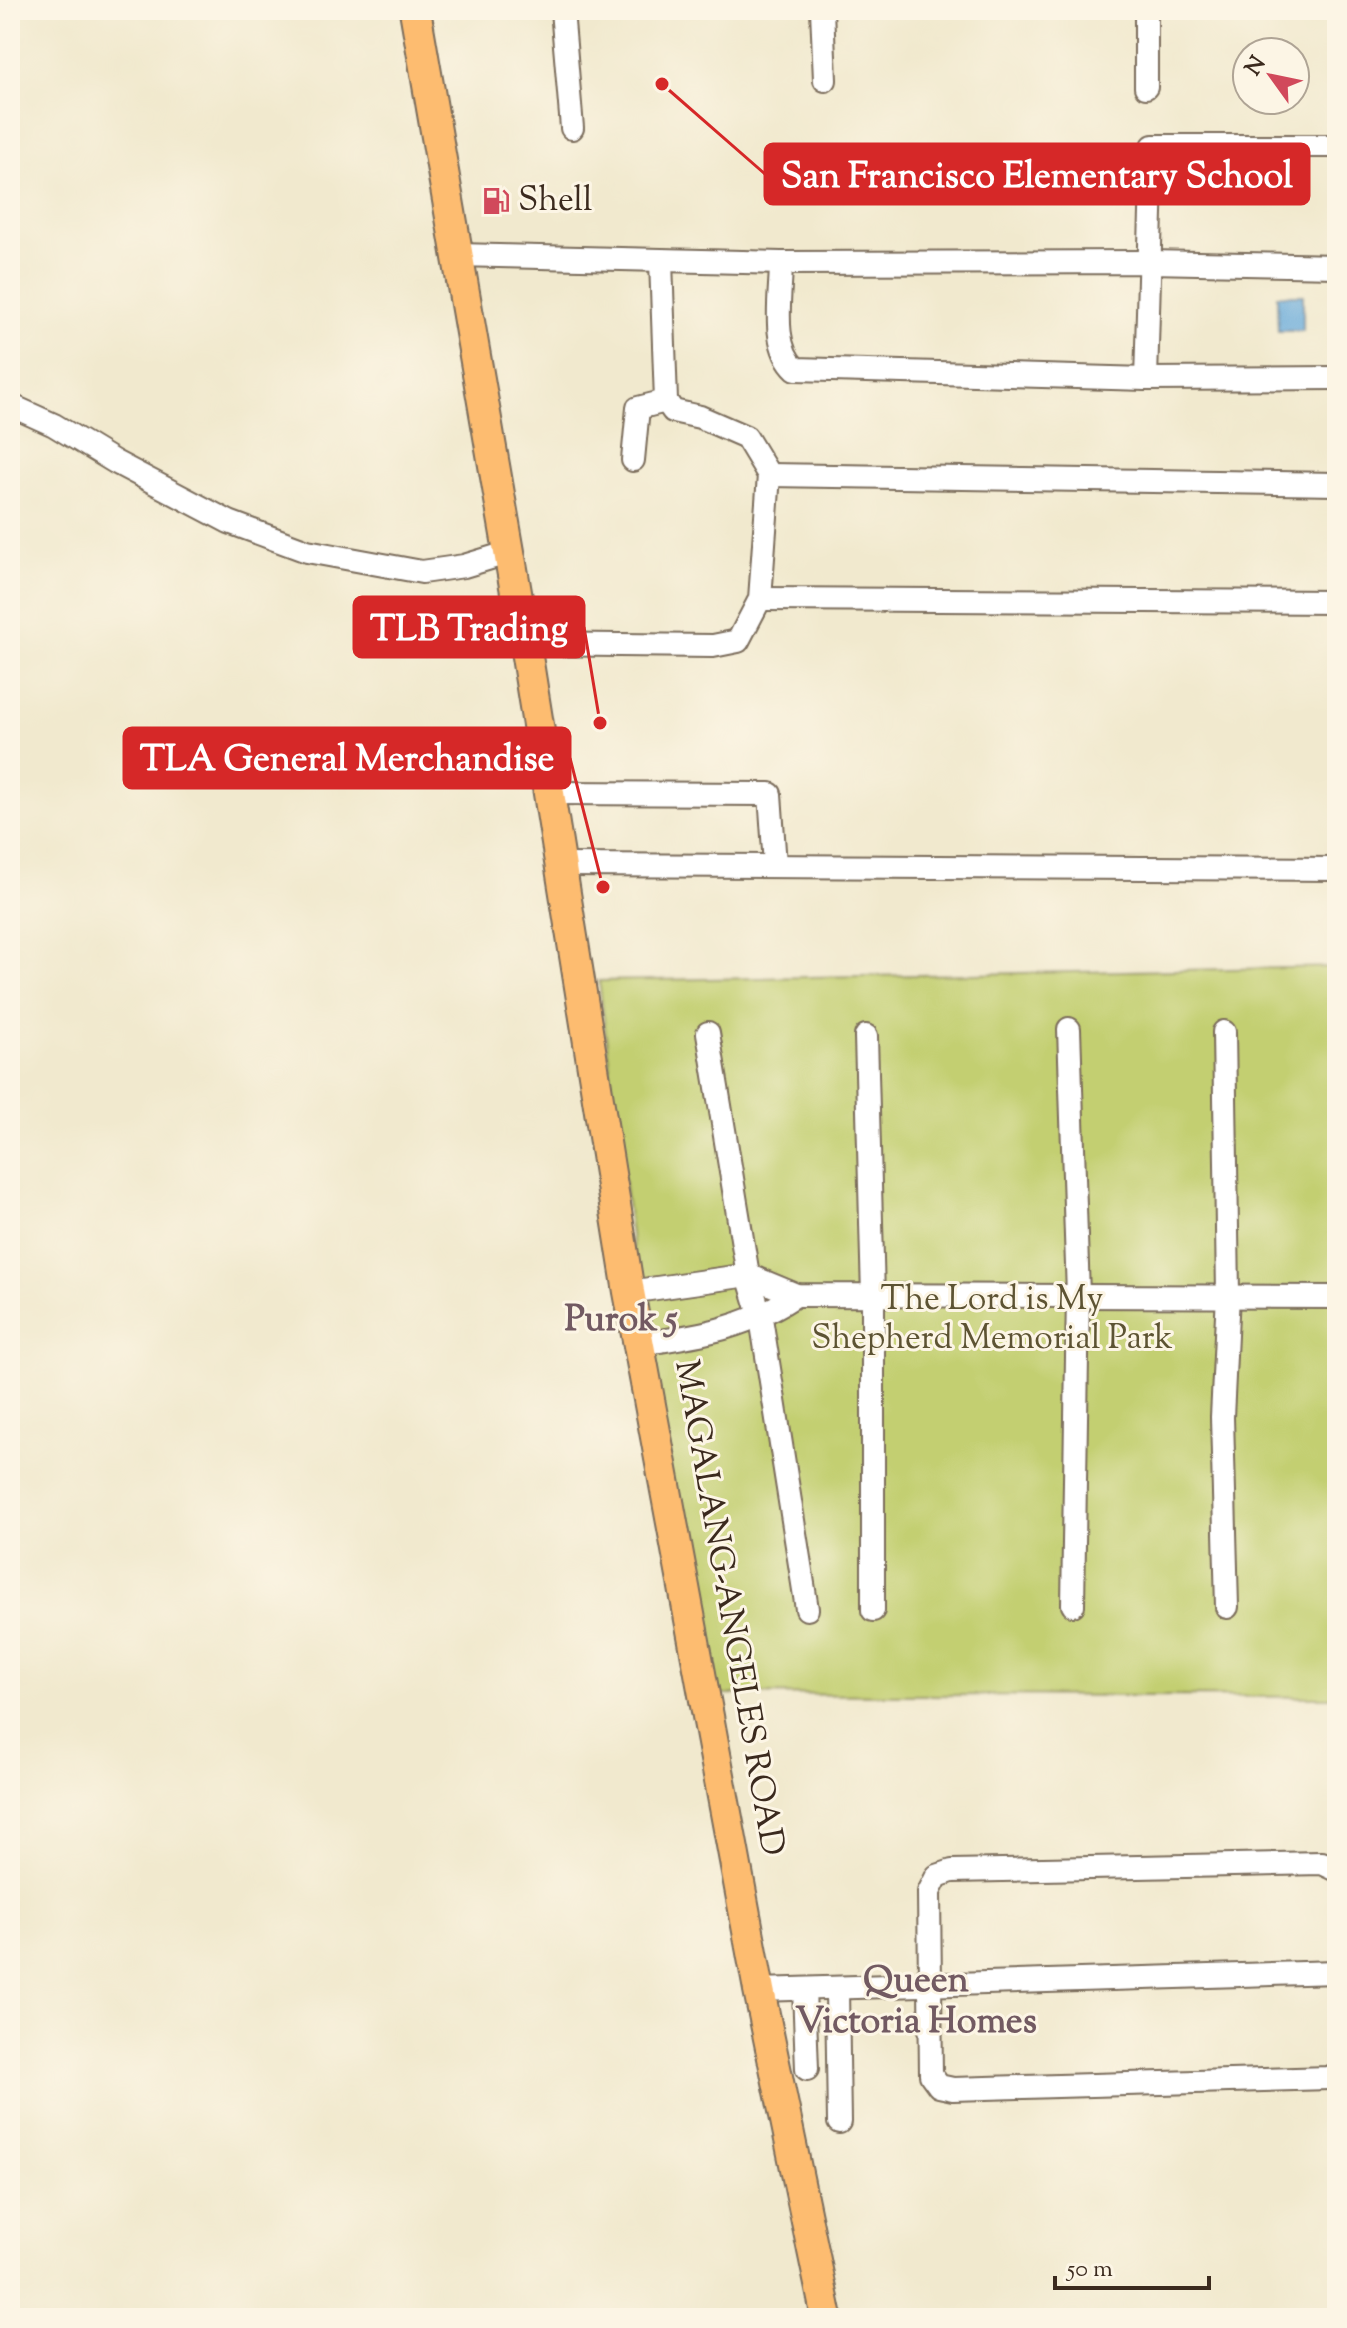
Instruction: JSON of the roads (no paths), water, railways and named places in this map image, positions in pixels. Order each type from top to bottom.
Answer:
[{"type":"main road","name":"MAGALANG-ANGELES ROAD","points":[[415,10],[525,644],[629,1292],[759,1990],[827,2318]]},
{"type":"street","points":[[562,10],[572,128]]},
{"type":"street","points":[[822,10],[825,80]]},
{"type":"street","points":[[1146,10],[1146,87]]},
{"type":"street","points":[[1146,379],[1153,146],[1337,146]]},
{"type":"street","points":[[458,255],[781,263],[1150,262],[1337,266]]},
{"type":"street","points":[[525,644],[713,646],[738,641],[760,599],[769,475],[746,437],[700,417],[673,411],[666,401],[661,261]]},
{"type":"street","points":[[781,263],[781,346],[785,359],[796,369],[1146,379],[1337,378]]},
{"type":"street","points":[[633,460],[638,408],[666,401]]},
{"type":"street","points":[[10,405],[21,407],[229,522],[307,551],[422,572],[464,566],[507,553]]},
{"type":"street","points":[[769,475],[1337,484]]},
{"type":"street","points":[[760,599],[1337,602]]},
{"type":"street","points":[[548,793],[770,794],[775,865]]},
{"type":"street","points":[[559,865],[1337,869]]},
{"type":"street","points":[[1069,1029],[1078,1295],[1073,1605]]},
{"type":"street","points":[[1224,1032],[1228,1294],[1222,1417],[1227,1607]]},
{"type":"street","points":[[708,1033],[748,1275],[761,1318],[807,1609]]},
{"type":"street","points":[[866,1036],[873,1296],[873,1610]]},
{"type":"street","points":[[629,1292],[748,1275],[796,1295],[1228,1294],[1337,1297]]},
{"type":"street","points":[[641,1344],[694,1336],[761,1318],[796,1295]]},
{"type":"street","points":[[1337,1870],[1322,1863],[952,1871],[937,1876],[929,1892],[931,2075],[939,2086],[953,2089],[1329,2078],[1337,2074]]},
{"type":"street","points":[[759,1990],[1337,1972]]},
{"type":"street","points":[[804,1989],[807,2069]]},
{"type":"street","points":[[837,1989],[839,2122]]},
{"type":"water","points":[[1277,295],[1303,295],[1303,331],[1278,331]]},
{"type":"place","name":"San Francisco Elementary School","points":[[662,84]]},
{"type":"place","name":"Shell","points":[[496,201]]},
{"type":"place","name":"TLB Trading","points":[[600,723]]},
{"type":"place","name":"TLA General Merchandise","points":[[603,887]]},
{"type":"district","name":"Purok 5","points":[[621,1321]]},
{"type":"district","name":"Queen Victoria Homes","points":[[916,2002]]},
{"type":"park label","name":"The Lord is My Shepherd Memorial Park","points":[[992,1320]]}]
